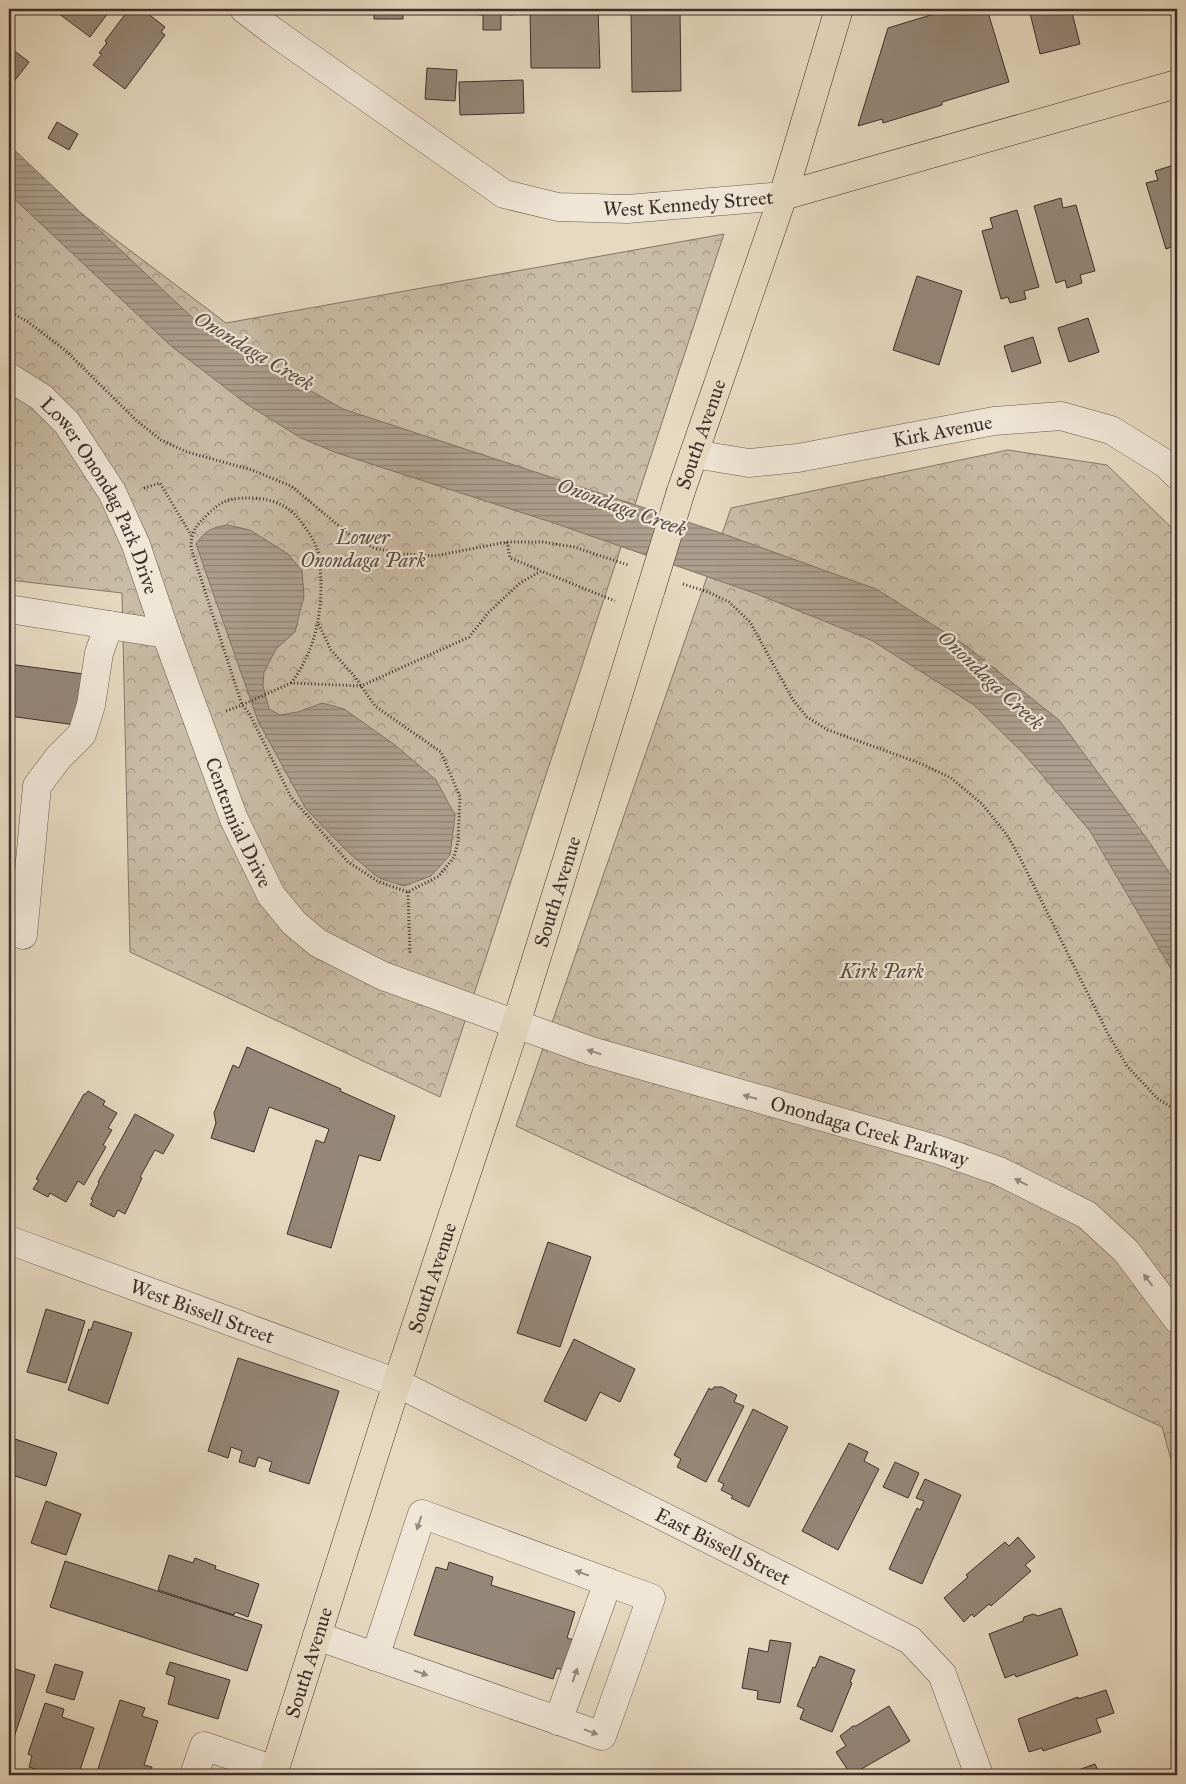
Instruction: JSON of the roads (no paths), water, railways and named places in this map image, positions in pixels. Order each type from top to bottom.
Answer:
[{"type":"main road","name":"South Avenue","points":[[274,1773],[397,1383],[516,1024],[681,491],[782,196],[838,9]]},
{"type":"main road","name":"West Kennedy Street","points":[[782,196],[1177,84]]},
{"type":"street","name":"West Kennedy Street","points":[[244,9],[504,194],[558,207],[626,209],[782,196]]},
{"type":"street","name":"Lower Onondag Park Drive","points":[[9,377],[41,398],[67,423],[112,492],[136,544],[166,634]]},
{"type":"street","name":"Kirk Avenue","points":[[694,454],[749,463],[798,458],[994,421],[1060,416],[1111,430],[1166,464],[1177,475]]},
{"type":"street","points":[[9,609],[166,634]]},
{"type":"street","points":[[23,935],[37,786],[58,758],[82,734],[91,705],[99,653],[109,625]]},
{"type":"street","name":"Centennial Drive","points":[[166,634],[234,819],[271,895],[294,924],[318,943],[383,976],[516,1024]]},
{"type":"street","name":"Onondaga Creek Parkway","points":[[516,1024],[591,1051],[939,1150],[999,1171],[1087,1215],[1126,1251],[1177,1319]]},
{"type":"street","name":"West Bissell Street","points":[[9,1240],[397,1383]]},
{"type":"street","name":"East Bissell Street","points":[[397,1383],[910,1640],[942,1674],[979,1775]]},
{"type":"street","points":[[317,1636],[375,1657],[602,1736],[651,1598],[422,1514],[375,1657]]},
{"type":"street","points":[[558,1721],[608,1582]]},
{"type":"street","points":[[194,1775],[204,1746],[274,1773]]},
{"type":"water","name":"Onondaga Creek","points":[[9,145],[195,320],[274,370],[343,409],[718,532],[876,589],[965,645],[1059,720],[1150,843],[1177,885],[1177,979],[1090,831],[1023,753],[974,705],[871,640],[757,594],[554,523],[337,453],[301,438],[248,405],[171,346],[9,194]]},
{"type":"water","points":[[227,525],[250,530],[288,554],[302,571],[304,596],[295,632],[276,649],[264,672],[263,686],[269,709],[280,715],[298,712],[322,703],[344,709],[395,745],[436,780],[455,815],[450,855],[431,876],[404,886],[379,878],[349,853],[306,809],[258,721],[196,544],[209,530]]},
{"type":"park label","name":"Lower Onondaga Park","points":[[363,548]]},
{"type":"park label","name":"Kirk Park","points":[[882,971]]}]
